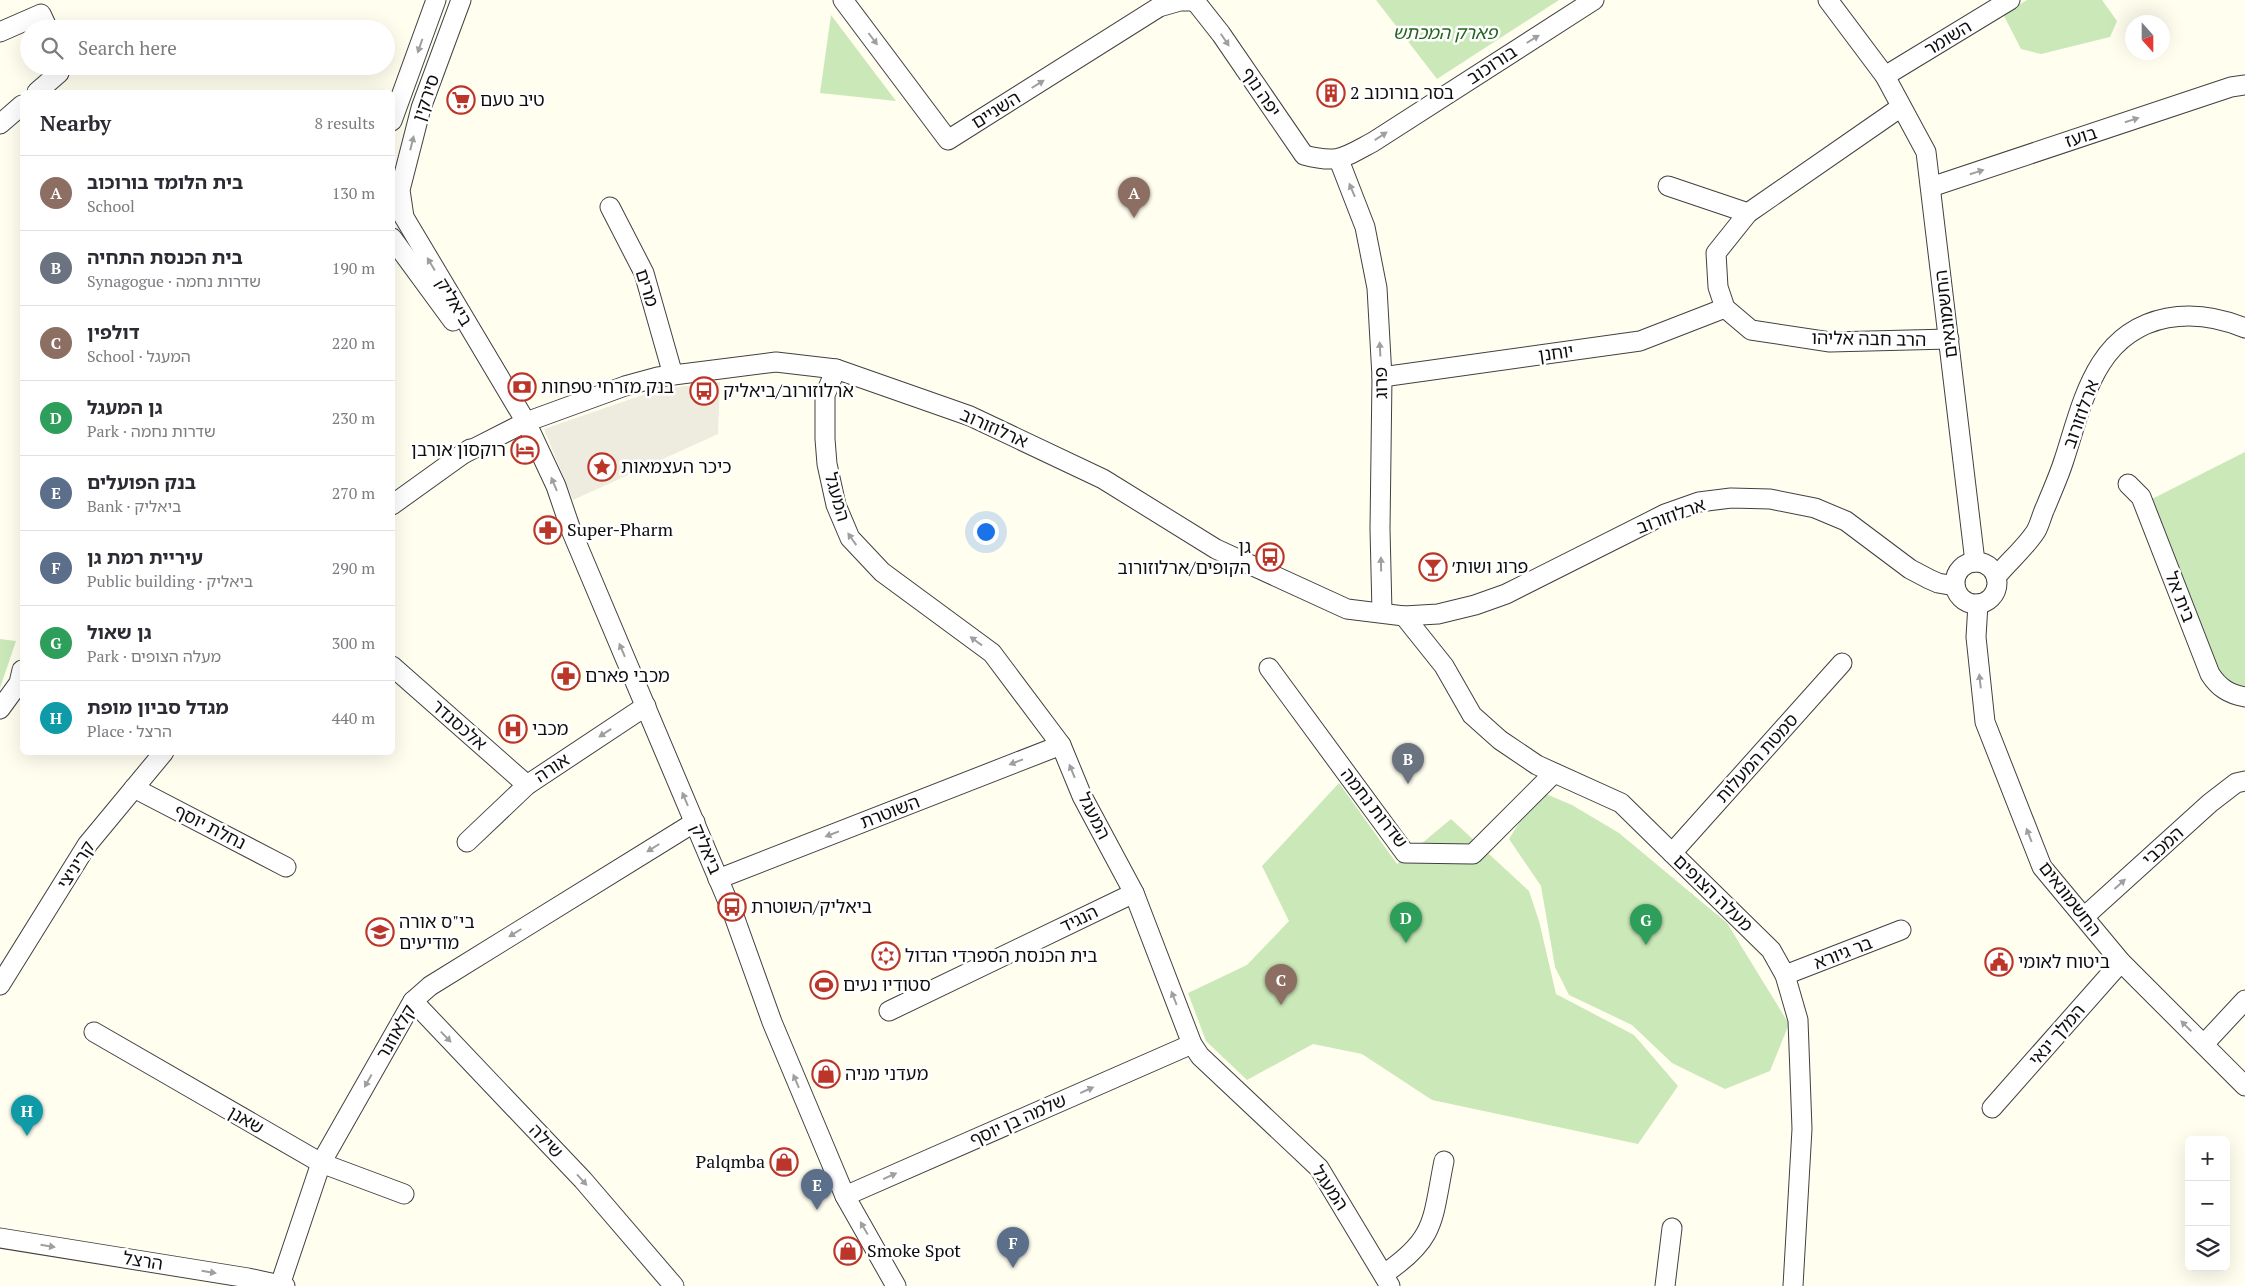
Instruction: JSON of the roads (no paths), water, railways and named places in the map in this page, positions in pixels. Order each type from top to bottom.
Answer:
[{"type":"street","name":"סירקין","points":[[395,113],[436,0]]},
{"type":"street","name":"סירקין","points":[[396,192],[421,108],[461,0]]},
{"type":"street","name":"השניים","points":[[843,0],[948,140],[1159,7],[1180,1],[1195,1]]},
{"type":"street","name":"בורוכוב","points":[[1339,160],[1373,142],[1594,0]]},
{"type":"street","name":"החשמונאים","points":[[1828,0],[1885,76],[1926,152],[1975,562]]},
{"type":"street","name":"השומר","points":[[1885,76],[2010,0]]},
{"type":"street","name":"יפה נוף","points":[[1195,1],[1221,34],[1304,156],[1323,160],[1339,160]]},
{"type":"street","points":[[27,20],[41,14],[44,20]]},
{"type":"street","points":[[0,32],[20,23]]},
{"type":"street","points":[[39,90],[57,75]]},
{"type":"street","name":"בועז","points":[[1931,187],[2240,84]]},
{"type":"street","points":[[0,124],[20,107]]},
{"type":"street","points":[[1725,308],[1718,287],[1716,253],[1748,213],[1901,107]]},
{"type":"street","name":"פרוג","points":[[1339,160],[1366,227],[1377,288],[1382,377],[1380,530],[1382,612]]},
{"type":"street","points":[[1668,186],[1748,213]]},
{"type":"street","name":"ביאליק","points":[[396,192],[404,216],[523,417],[556,486],[571,530],[734,916],[772,1022],[845,1196],[896,1286]]},
{"type":"street","name":"מרים","points":[[610,207],[644,273],[665,376]]},
{"type":"street","name":"ביאליק","points":[[395,242],[523,417]]},
{"type":"street","name":"יוחנן","points":[[1382,377],[1640,341],[1725,308]]},
{"type":"street","name":"הרב חבה אליהו","points":[[1725,308],[1750,330],[1830,342],[1949,339]]},
{"type":"street","name":"ארלוזורוב","points":[[1996,577],[2036,531],[2064,461],[2084,393],[2100,365],[2116,345],[2132,331],[2156,320],[2179,316],[2212,318],[2245,328]]},
{"type":"street","name":"ארלוזורוב","points":[[523,417],[628,377],[665,376],[776,362],[836,369],[970,416],[1103,479],[1216,549],[1303,588],[1324,600],[1347,609],[1372,613],[1382,612],[1404,616],[1438,614],[1475,605],[1506,594],[1665,514],[1699,502],[1731,498],[1770,499],[1815,508],[1846,521],[1910,569],[1938,583],[1955,586]]},
{"type":"street","name":"המעגל","points":[[836,369],[825,395],[827,464],[836,505],[850,538],[882,572],[992,653],[1061,745],[1082,796],[1134,893],[1192,1044],[1200,1056],[1319,1168],[1387,1280],[1417,1249],[1427,1234],[1433,1218],[1444,1161]]},
{"type":"street","points":[[395,503],[461,455],[523,417]]},
{"type":"street","name":"בית אל","points":[[2128,484],[2141,498],[2210,674],[2218,686],[2233,695],[2245,697]]},
{"type":"street","points":[[1975,562],[1988,566],[1996,577],[1997,584],[1991,598],[1978,604],[1965,602],[1956,592],[1957,572],[1962,567],[1975,562]]},
{"type":"street","name":"החשמונאים","points":[[1978,604],[1976,638],[1985,722],[2042,868],[2121,962],[2245,1086]]},
{"type":"street","name":"מעלה הצופים","points":[[1404,616],[1444,666],[1472,715],[1500,740],[1537,765],[1622,803],[1771,950],[1785,975],[1798,1020],[1802,1128],[1793,1286]]},
{"type":"street","name":"סמטת המעלות","points":[[1672,853],[1842,663]]},
{"type":"street","name":"שדרות נחמה","points":[[1269,668],[1405,853],[1473,854],[1554,773]]},
{"type":"street","name":"אלכסנדר","points":[[396,669],[527,784]]},
{"type":"street","points":[[0,709],[19,683],[20,679]]},
{"type":"street","name":"אורה","points":[[468,842],[527,784],[646,706]]},
{"type":"street","name":"השוטרת","points":[[718,879],[1061,745]]},
{"type":"street","name":"קריניצי","points":[[0,985],[87,845],[162,755]]},
{"type":"street","name":"המכבי","points":[[2084,917],[2210,803],[2236,783],[2245,781]]},
{"type":"street","name":"נחלת יוסף","points":[[134,788],[286,867]]},
{"type":"street","name":"קלאוזנר","points":[[283,1285],[321,1163],[413,1001],[430,986],[695,822]]},
{"type":"street","name":"הנגיד","points":[[889,1011],[1134,893]]},
{"type":"street","name":"בר גיורא","points":[[1785,975],[1901,930]]},
{"type":"street","name":"המלך ינאי","points":[[1992,1108],[2121,962]]},
{"type":"street","points":[[2204,1044],[2245,1000]]},
{"type":"street","name":"שילה","points":[[413,1001],[583,1180],[674,1286]]},
{"type":"street","name":"שאנן","points":[[94,1032],[321,1163],[404,1194]]},
{"type":"street","name":"שלמה בן יוסף","points":[[845,1196],[1192,1044]]},
{"type":"street","points":[[1665,1286],[1672,1228]]},
{"type":"street","name":"הרצל","points":[[0,1238],[248,1282],[283,1285]]},
{"type":"place","name":"בסר בורוכוב 2","points":[[1331,93]]},
{"type":"place","name":"טיב טעם","points":[[461,100]]},
{"type":"place","name":"בית הלומד בורוכוב","points":[[1134,218]]},
{"type":"place","name":"בנק מזרחי טפחות","points":[[522,387]]},
{"type":"place","name":"ארלוזורוב/ביאליק","points":[[704,391]]},
{"type":"place","name":"רוקסון אורבן","points":[[525,450]]},
{"type":"place","name":"כיכר העצמאות","points":[[602,467]]},
{"type":"place","name":"Super-Pharm","points":[[548,530]]},
{"type":"place","name":"גן הקופים/ארלוזורוב","points":[[1270,557]]},
{"type":"place","name":"פרוג ושות׳","points":[[1433,567]]},
{"type":"place","name":"מכבי פארם","points":[[566,676]]},
{"type":"place","name":"מכבי","points":[[513,729]]},
{"type":"place","name":"בית הכנסת התחיה","points":[[1408,784]]},
{"type":"place","name":"ביאליק/השוטרת","points":[[732,907]]},
{"type":"place","name":"בי\"ס אורה מודיעים","points":[[380,932]]},
{"type":"place","name":"גן המעגל","points":[[1406,943]]},
{"type":"place","name":"גן שאול","points":[[1646,945]]},
{"type":"place","name":"בית הכנסת הספרדי הגדול","points":[[886,956]]},
{"type":"place","name":"ביטוח לאומי","points":[[1999,962]]},
{"type":"place","name":"סטודיו נעים","points":[[824,985]]},
{"type":"place","name":"דולפין","points":[[1281,1005]]},
{"type":"place","name":"מעדני מניה","points":[[826,1074]]},
{"type":"place","name":"מגדל סביון מופת","points":[[27,1136]]},
{"type":"place","name":"Palqmba","points":[[784,1162]]},
{"type":"place","name":"בנק הפועלים","points":[[817,1210]]},
{"type":"place","name":"Smoke Spot","points":[[848,1251]]},
{"type":"place","name":"עיריית רמת גן","points":[[1013,1268]]},
{"type":"park label","name":"פארק המכתש","points":[[1445,33]]}]
